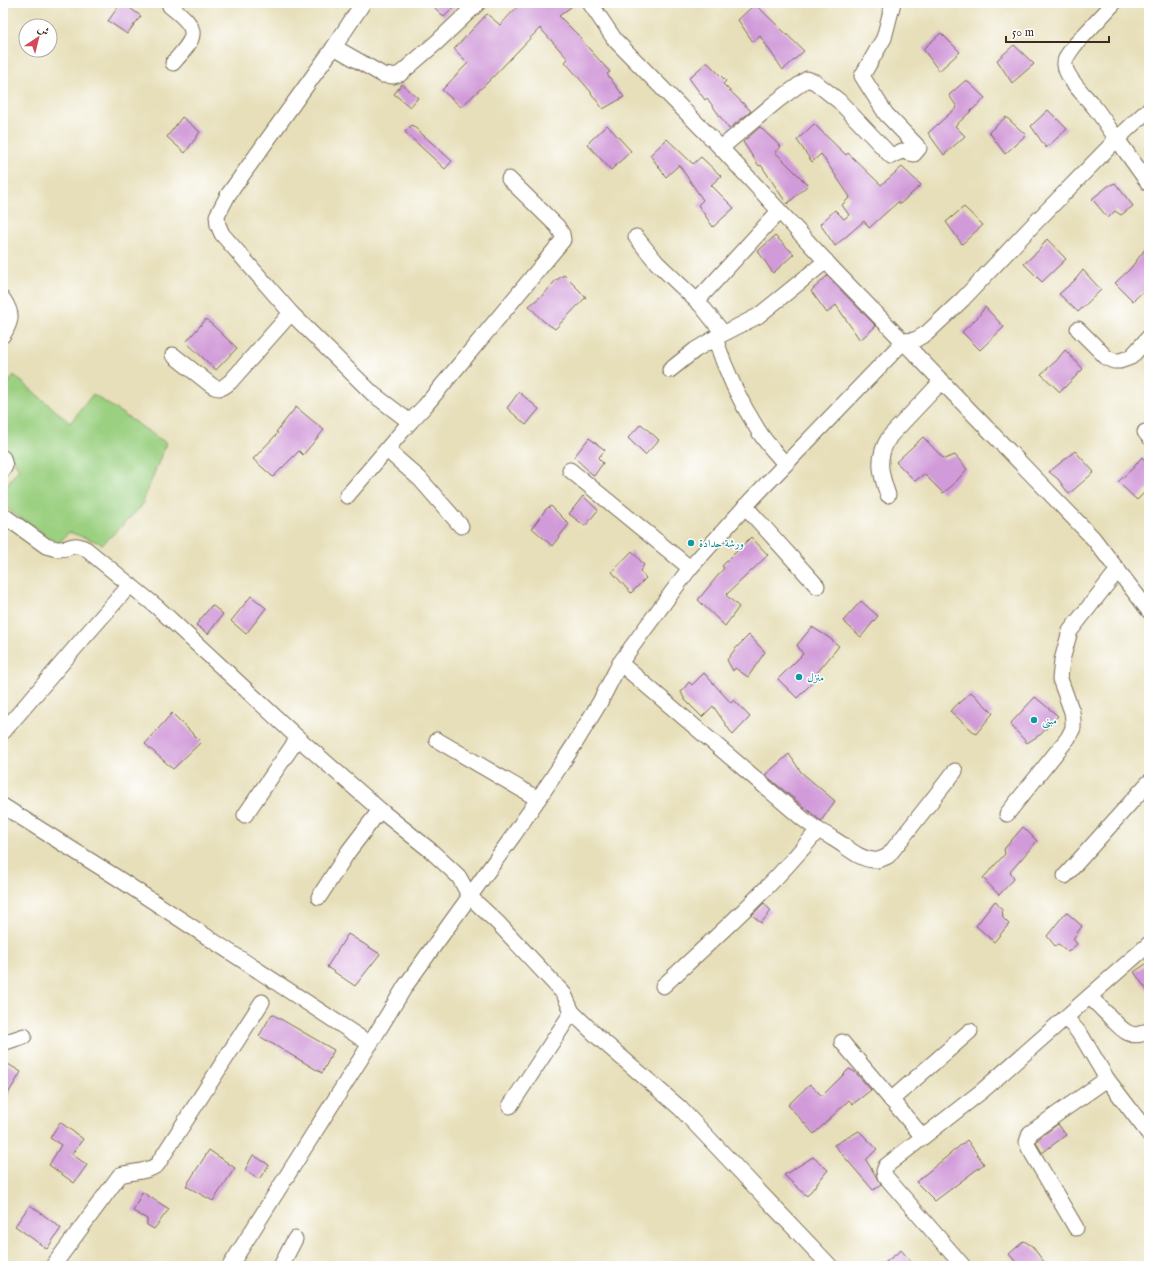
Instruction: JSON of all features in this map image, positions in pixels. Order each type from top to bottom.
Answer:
[{"type":"street","points":[[169,3],[170,6],[188,22],[193,30],[192,37],[187,47],[173,63]]},
{"type":"street","points":[[363,3],[334,47],[228,195],[217,216],[218,225],[222,234],[291,313],[373,394],[410,422]]},
{"type":"street","points":[[334,47],[383,75],[393,76],[400,74],[478,3]]},
{"type":"street","points":[[590,3],[615,40],[722,148],[826,261],[1093,538],[1149,611]]},
{"type":"street","points":[[722,148],[777,101],[807,79],[815,82],[838,101],[891,156],[902,151],[914,154],[919,148],[886,114],[862,76],[884,38],[893,3]]},
{"type":"street","points":[[1114,3],[1102,9],[1068,54],[1065,68],[1073,83],[1096,109],[1149,184]]},
{"type":"street","points":[[230,1266],[406,985],[470,897],[538,799],[574,745],[600,702],[620,663],[690,568],[745,506],[904,341],[915,340],[926,333],[963,299],[1117,139],[1149,109]]},
{"type":"street","points":[[348,496],[410,422],[426,406],[562,240],[562,234],[557,226],[508,179]]},
{"type":"street","points":[[697,301],[779,211]]},
{"type":"street","points":[[636,236],[657,263],[697,301],[719,335],[728,374],[758,431],[785,464]]},
{"type":"street","points":[[670,370],[694,350],[719,335],[758,316],[826,261]]},
{"type":"street","points":[[3,299],[10,309],[11,318],[3,335]]},
{"type":"street","points":[[173,355],[211,386],[220,389],[224,388],[291,313]]},
{"type":"street","points":[[1078,329],[1107,358],[1114,361],[1120,361],[1131,357],[1149,337]]},
{"type":"street","points":[[888,495],[882,479],[880,462],[886,442],[942,381]]},
{"type":"street","points":[[387,450],[420,479],[461,526]]},
{"type":"street","points":[[3,458],[5,466],[3,470]]},
{"type":"street","points":[[570,470],[690,568]]},
{"type":"street","points":[[745,506],[817,586]]},
{"type":"street","points":[[3,515],[46,546],[61,549],[75,545],[86,549],[163,612],[298,738],[380,810],[430,850],[454,872],[470,897],[498,923],[564,994],[572,1012],[598,1037],[680,1108],[830,1266]]},
{"type":"street","points":[[1007,814],[1068,738],[1073,728],[1072,712],[1060,679],[1066,642],[1070,631],[1118,570]]},
{"type":"street","points":[[3,732],[130,585]]},
{"type":"street","points":[[620,663],[803,819],[818,830],[867,859],[878,860],[888,856],[955,771]]},
{"type":"street","points":[[245,815],[298,738]]},
{"type":"street","points":[[436,740],[538,799]]},
{"type":"street","points":[[1066,876],[1149,782]]},
{"type":"street","points":[[3,806],[116,876],[370,1044]]},
{"type":"street","points":[[319,898],[348,852],[380,810]]},
{"type":"street","points":[[663,986],[739,915],[800,852],[818,830]]},
{"type":"street","points":[[963,1266],[885,1176],[884,1171],[886,1166],[982,1091],[1149,944]]},
{"type":"street","points":[[1090,997],[1123,1030],[1138,1035],[1149,1030]]},
{"type":"street","points":[[53,1266],[120,1175],[150,1170],[156,1165],[262,1002]]},
{"type":"street","points":[[510,1106],[572,1012]]},
{"type":"street","points":[[1066,1018],[1081,1035],[1107,1079],[1149,1134]]},
{"type":"street","points":[[891,1100],[970,1031]]},
{"type":"street","points":[[3,1043],[24,1036]]},
{"type":"street","points":[[842,1042],[923,1137]]},
{"type":"street","points":[[1076,1228],[1027,1142],[1030,1133],[1107,1079]]},
{"type":"street","points":[[282,1266],[295,1239]]},
{"type":"green space","points":[[14,375],[70,423],[93,394],[166,443],[141,507],[103,544],[69,532],[58,544],[3,506],[3,489],[19,469],[3,446],[3,384],[6,387]]},
{"type":"building","points":[[121,3],[141,16],[127,34],[108,21]]},
{"type":"building","points":[[430,3],[458,3],[444,17]]},
{"type":"building","points":[[521,3],[576,3],[559,16],[580,37],[610,72],[607,74],[624,97],[603,109],[591,92],[565,62],[568,59],[540,28],[488,82],[461,107],[442,90],[468,63],[454,49],[487,14],[500,25]]},
{"type":"building","points":[[755,4],[804,51],[783,70],[760,36],[753,42],[738,20]]},
{"type":"building","points":[[941,33],[960,52],[939,71],[923,49]]},
{"type":"building","points":[[1014,45],[1034,64],[1012,83],[997,60]]},
{"type":"building","points":[[707,62],[726,81],[723,84],[751,111],[729,129],[707,98],[705,100],[689,78]]},
{"type":"building","points":[[966,80],[985,98],[955,126],[965,136],[944,155],[928,133],[957,107],[949,95]]},
{"type":"building","points":[[402,84],[418,98],[410,107],[394,94]]},
{"type":"building","points":[[1048,110],[1067,129],[1046,148],[1031,126]]},
{"type":"building","points":[[182,117],[200,132],[185,153],[167,137]]},
{"type":"building","points":[[1006,117],[1026,135],[1005,154],[989,132]]},
{"type":"building","points":[[814,124],[846,155],[848,153],[881,185],[902,167],[921,185],[900,204],[898,202],[869,228],[864,221],[835,246],[820,224],[835,210],[844,219],[849,215],[842,205],[850,197],[821,154],[812,162],[797,140]]},
{"type":"building","points":[[412,125],[452,161],[445,169],[405,132]]},
{"type":"building","points":[[607,125],[631,151],[611,170],[587,144]]},
{"type":"building","points":[[760,127],[781,147],[775,152],[808,185],[787,204],[761,165],[759,166],[743,142]]},
{"type":"building","points":[[667,139],[693,164],[701,157],[721,176],[711,185],[734,208],[713,227],[698,205],[703,200],[679,165],[666,177],[650,155]]},
{"type":"building","points":[[1115,183],[1133,206],[1121,215],[1115,211],[1108,218],[1092,199],[1108,186]]},
{"type":"building","points":[[964,207],[983,225],[962,244],[946,222]]},
{"type":"building","points":[[775,236],[794,254],[773,273],[758,251]]},
{"type":"building","points":[[1047,239],[1066,259],[1042,282],[1024,264],[1039,250]]},
{"type":"building","points":[[1149,244],[1149,286],[1133,301],[1115,283],[1130,269]]},
{"type":"building","points":[[1083,270],[1101,290],[1078,312],[1059,294],[1074,281]]},
{"type":"building","points":[[564,275],[586,297],[555,329],[542,320],[529,306],[545,293],[555,281]]},
{"type":"building","points":[[827,276],[876,326],[860,340],[836,305],[827,313],[811,291]]},
{"type":"building","points":[[985,307],[1004,327],[980,350],[962,332],[977,318]]},
{"type":"building","points":[[206,319],[237,348],[216,370],[186,342]]},
{"type":"building","points":[[1065,350],[1083,369],[1060,392],[1041,374],[1056,361]]},
{"type":"building","points":[[519,392],[539,409],[526,425],[507,408]]},
{"type":"building","points":[[296,407],[324,430],[303,455],[299,451],[273,477],[253,459],[278,433],[276,432]]},
{"type":"building","points":[[641,424],[659,440],[645,455],[628,438]]},
{"type":"building","points":[[923,437],[944,459],[955,455],[967,469],[953,485],[943,493],[924,474],[915,481],[896,462]]},
{"type":"building","points":[[589,438],[605,450],[598,458],[603,463],[594,476],[574,457]]},
{"type":"building","points":[[1075,451],[1094,472],[1069,494],[1058,479],[1049,472]]},
{"type":"building","points":[[1142,457],[1149,465],[1149,488],[1137,500],[1118,482]]},
{"type":"building","points":[[583,496],[598,510],[585,526],[569,514]]},
{"type":"building","points":[[551,506],[569,524],[552,546],[532,528],[546,509]]},
{"type":"building","points":[[751,537],[768,555],[726,595],[739,607],[725,626],[698,600],[724,568],[722,566]]},
{"type":"building","points":[[632,551],[644,565],[640,571],[646,578],[631,593],[612,572]]},
{"type":"building","points":[[251,596],[266,608],[246,634],[231,621]]},
{"type":"building","points":[[861,601],[878,616],[861,637],[843,621]]},
{"type":"building","points":[[212,605],[223,614],[208,634],[196,625]]},
{"type":"building","points":[[812,627],[839,646],[817,673],[820,675],[797,698],[778,679],[803,654],[797,645]]},
{"type":"building","points":[[749,635],[765,652],[748,677],[735,668],[733,671],[727,660]]},
{"type":"building","points":[[704,673],[731,703],[734,700],[750,717],[733,735],[713,706],[702,717],[685,700],[681,692],[689,682],[692,685]]},
{"type":"building","points":[[971,692],[993,713],[976,734],[950,711]]},
{"type":"building","name":"مبنى","points":[[1035,697],[1058,716],[1041,734],[1027,743],[1010,724]]},
{"type":"building","points":[[172,713],[201,742],[173,769],[145,744]]},
{"type":"building","points":[[789,754],[801,772],[835,801],[821,821],[765,775]]},
{"type":"building","points":[[1023,827],[1037,841],[1010,872],[1014,879],[999,895],[983,878],[1005,854],[1004,849]]},
{"type":"building","points":[[995,901],[1002,910],[1003,918],[1009,924],[994,942],[976,926]]},
{"type":"building","points":[[764,903],[771,911],[761,923],[752,915]]},
{"type":"building","points":[[1066,912],[1082,926],[1073,939],[1077,944],[1068,952],[1059,944],[1055,946],[1047,936]]},
{"type":"building","points":[[348,934],[380,954],[355,986],[327,967]]},
{"type":"building","points":[[1149,962],[1149,993],[1134,972]]},
{"type":"building","points":[[272,1014],[334,1050],[322,1073],[259,1036]]},
{"type":"building","points":[[3,1061],[21,1072],[3,1102]]},
{"type":"building","points":[[849,1069],[855,1072],[871,1090],[853,1104],[849,1100],[814,1134],[788,1105],[810,1084],[822,1096]]},
{"type":"building","points":[[60,1122],[83,1139],[72,1154],[87,1165],[74,1183],[49,1165],[61,1145],[50,1138]]},
{"type":"building","points":[[1058,1124],[1066,1135],[1042,1153],[1036,1142]]},
{"type":"building","points":[[859,1131],[877,1149],[866,1160],[881,1185],[873,1190],[834,1145]]},
{"type":"building","points":[[967,1140],[984,1164],[935,1201],[916,1182]]},
{"type":"building","points":[[209,1150],[235,1168],[213,1201],[186,1186]]},
{"type":"building","points":[[253,1155],[269,1165],[259,1179],[245,1170]]},
{"type":"building","points":[[813,1157],[828,1170],[807,1196],[784,1175]]},
{"type":"building","points":[[142,1192],[169,1209],[154,1229],[147,1225],[147,1219],[133,1211]]},
{"type":"building","points":[[30,1205],[61,1228],[47,1249],[15,1226]]},
{"type":"building","points":[[1024,1241],[1032,1246],[1047,1266],[1019,1266],[1009,1254]]},
{"type":"building","points":[[901,1250],[915,1266],[881,1266]]},
{"type":"place","name":"ورشة حدادة","points":[[691,543]]},
{"type":"place","name":"منزل","points":[[799,677]]},
{"type":"place","name":"مبنى","points":[[1034,720]]}]
